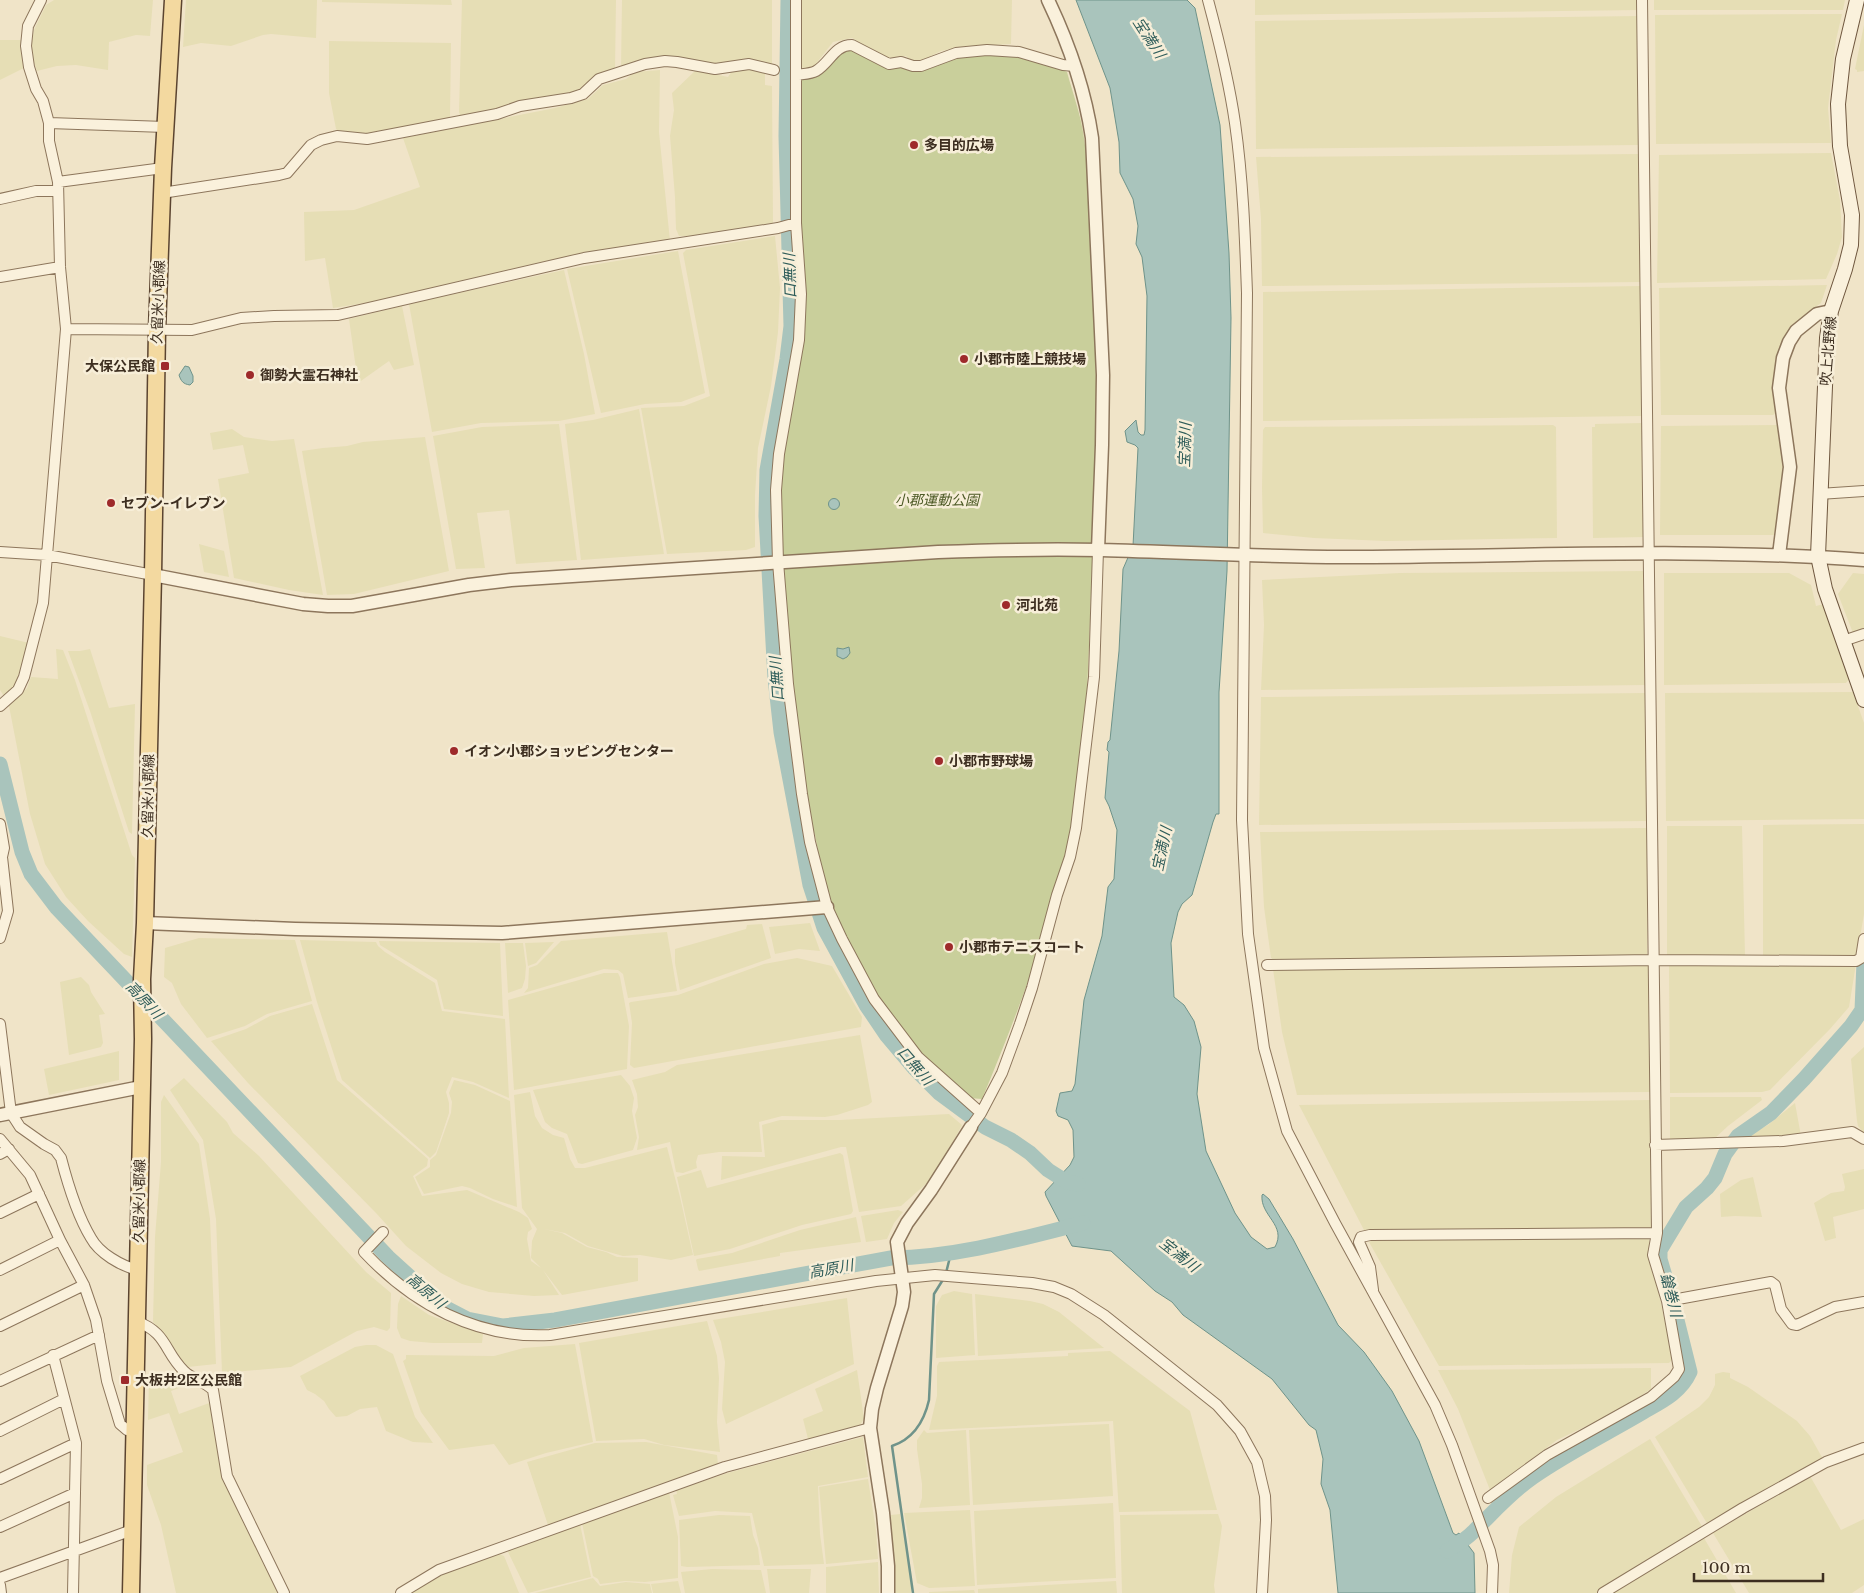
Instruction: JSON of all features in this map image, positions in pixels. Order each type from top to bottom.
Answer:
[{"type":"main road","name":"久留米小郡線","points":[[131,1593],[142,986],[154,575],[157,330],[163,168],[173,0]]},
{"type":"main road","name":"吹上北野線","points":[[1857,0],[1843,59],[1838,104],[1840,146],[1852,215],[1851,245],[1845,269],[1830,311],[1827,338],[1819,494],[1818,556],[1825,589],[1864,700]]},
{"type":"street","points":[[0,706],[18,690],[24,677],[43,602],[66,329],[60,267],[58,186],[49,141],[49,123],[43,101],[36,89],[28,67],[26,46],[28,26],[41,0]]},
{"type":"street","points":[[796,0],[796,223],[801,294],[800,330],[778,463],[776,490],[778,562],[788,684],[802,794],[810,842],[827,907],[874,999],[918,1057],[981,1113]]},
{"type":"street","points":[[888,1593],[888,1566],[883,1513],[870,1428],[877,1388],[902,1306],[904,1292],[897,1242],[907,1223],[981,1113],[1002,1073],[1032,988],[1057,895],[1070,857],[1076,828],[1094,677],[1103,550],[1103,374],[1092,138],[1087,106],[1075,66],[1048,0]]},
{"type":"street","points":[[1208,0],[1221,49],[1235,122],[1244,216],[1247,294],[1243,556],[1242,776],[1244,887],[1248,934],[1264,1048],[1287,1131],[1435,1405],[1452,1445],[1490,1551],[1493,1565],[1492,1593]]},
{"type":"street","points":[[1488,1498],[1547,1455],[1651,1397],[1674,1377],[1679,1369],[1667,1301],[1653,1255],[1657,1233],[1642,0]]},
{"type":"street","points":[[796,75],[815,72],[838,49],[848,45],[852,45],[889,64],[902,62],[913,66],[921,66],[956,53],[988,50],[1019,52],[1063,65],[1075,66]]},
{"type":"street","points":[[162,193],[269,178],[287,173],[311,145],[337,136],[367,139],[497,114],[520,106],[571,98],[583,94],[599,79],[645,64],[677,62],[715,70],[749,64],[774,70]]},
{"type":"street","points":[[49,123],[165,127]]},
{"type":"street","points":[[0,199],[58,186],[163,168]]},
{"type":"street","points":[[66,329],[192,330],[241,318],[338,314],[584,258],[778,228],[796,223]]},
{"type":"street","points":[[0,277],[60,267]]},
{"type":"street","points":[[1779,555],[1790,467],[1779,388],[1783,358],[1796,330],[1817,314],[1830,311]]},
{"type":"street","points":[[1819,494],[1864,491]]},
{"type":"street","points":[[0,552],[47,555],[303,604],[344,606],[469,585],[511,580],[938,552],[1103,550],[1243,556],[1779,555],[1864,560]]},
{"type":"street","points":[[1843,641],[1864,634]]},
{"type":"street","points":[[0,824],[4,848],[2,857],[8,911],[0,938]]},
{"type":"street","points":[[145,923],[295,929],[502,933],[827,907]]},
{"type":"street","points":[[1268,965],[1653,960],[1856,961],[1861,958],[1864,939]]},
{"type":"street","points":[[0,1024],[5,1114],[20,1127],[55,1150],[62,1158],[82,1220],[91,1240],[127,1268],[138,1270]]},
{"type":"street","points":[[5,1114],[141,1087]]},
{"type":"street","points":[[1655,1145],[1783,1141],[1852,1132],[1864,1139]]},
{"type":"street","points":[[0,1139],[5,1152],[30,1175],[60,1240],[84,1285],[92,1304],[107,1381],[120,1424],[127,1430],[134,1429]]},
{"type":"street","points":[[0,1213],[39,1194]]},
{"type":"street","points":[[1373,1293],[1374,1285],[1370,1267],[1359,1242],[1361,1237],[1370,1234],[1657,1233]]},
{"type":"street","points":[[382,1234],[364,1252],[390,1279],[436,1309],[459,1320],[483,1328],[526,1337],[559,1334],[902,1277],[935,1275],[1032,1283],[1054,1287],[1071,1294],[1104,1315],[1217,1405],[1240,1431],[1252,1450],[1262,1481],[1266,1520],[1262,1593]]},
{"type":"street","points":[[0,1270],[60,1240]]},
{"type":"street","points":[[1667,1301],[1772,1282],[1775,1285],[1781,1309],[1792,1324],[1796,1325],[1835,1307],[1864,1302]]},
{"type":"street","points":[[0,1326],[84,1285]]},
{"type":"street","points":[[136,1322],[149,1326],[161,1337],[184,1372],[199,1379],[213,1390],[227,1476],[284,1593]]},
{"type":"street","points":[[0,1380],[99,1335]]},
{"type":"street","points":[[53,1355],[76,1443],[73,1593]]},
{"type":"street","points":[[0,1431],[64,1399]]},
{"type":"street","points":[[401,1593],[438,1570],[706,1473],[870,1428]]},
{"type":"street","points":[[0,1479],[76,1443]]},
{"type":"street","points":[[1603,1593],[1743,1508],[1826,1462],[1864,1448]]},
{"type":"street","points":[[0,1527],[75,1493]]},
{"type":"street","points":[[0,1578],[132,1530]]},
{"type":"street","points":[[0,1585],[1,1593]]},
{"type":"shaded area","points":[[54,0],[153,0],[150,36],[136,35],[109,42],[108,70],[76,65],[57,66],[37,71],[30,52],[34,30],[46,5]]},
{"type":"shaded area","points":[[186,0],[317,0],[316,38],[271,34],[231,46],[201,43],[183,47]]},
{"type":"shaded area","points":[[322,0],[451,0],[452,5],[322,2]]},
{"type":"shaded area","points":[[462,0],[616,0],[615,70],[572,94],[503,107],[461,118],[459,112]]},
{"type":"shaded area","points":[[622,0],[772,0],[772,65],[721,67],[682,60],[621,69]]},
{"type":"shaded area","points":[[800,0],[1012,0],[1011,44],[960,47],[941,51],[915,64],[906,56],[885,58],[852,38],[833,42],[812,69],[799,67]]},
{"type":"shaded area","points":[[1255,0],[1639,0],[1639,10],[1255,15]]},
{"type":"shaded area","points":[[1654,0],[1845,0],[1843,10],[1654,10]]},
{"type":"shaded area","points":[[1842,14],[1836,40],[1828,108],[1831,143],[1656,144],[1655,15]]},
{"type":"shaded area","points":[[1638,16],[1641,143],[1638,145],[1256,149],[1255,21]]},
{"type":"shaded area","points":[[1864,25],[1864,71],[1857,72],[1855,69]]},
{"type":"shaded area","points":[[0,40],[21,40],[24,68],[0,80]]},
{"type":"shaded area","points":[[329,41],[451,43],[450,117],[446,121],[370,135],[340,132],[336,129],[329,93]]},
{"type":"shaded area","points":[[756,69],[765,71],[765,85],[772,86],[773,223],[691,236],[679,236],[676,229],[670,136],[674,110],[672,93],[696,70],[728,77],[732,71]]},
{"type":"shaded area","points":[[660,70],[659,132],[670,241],[595,251],[378,301],[333,308],[325,258],[305,261],[304,212],[354,210],[420,187],[403,138],[555,108],[588,99],[603,85],[626,79],[635,72]]},
{"type":"shaded area","points":[[1831,153],[1840,200],[1842,237],[1826,279],[1657,283],[1659,155]]},
{"type":"shaded area","points":[[1639,154],[1642,282],[1262,286],[1261,219],[1256,157]]},
{"type":"shaded area","points":[[775,236],[780,288],[778,332],[771,386],[758,448],[755,495],[755,547],[746,550],[667,554],[641,408],[684,406],[710,396],[683,253],[686,250]]},
{"type":"shaded area","points":[[678,251],[705,393],[681,402],[645,404],[601,413],[567,269]]},
{"type":"shaded area","points":[[564,270],[584,354],[595,414],[559,421],[481,423],[432,432],[409,304]]},
{"type":"shaded area","points":[[1827,285],[1821,303],[1806,314],[1787,336],[1776,413],[1773,415],[1661,415],[1659,288]]},
{"type":"shaded area","points":[[1642,286],[1645,414],[1642,416],[1263,421],[1263,292]]},
{"type":"shaded area","points":[[402,306],[414,365],[394,370],[389,361],[358,383],[349,319]]},
{"type":"shaded area","points":[[639,409],[664,554],[581,560],[565,424],[593,420]]},
{"type":"shaded area","points":[[1643,423],[1645,537],[1593,538],[1592,427],[1595,427],[1595,424]]},
{"type":"shaded area","points":[[559,424],[577,560],[516,564],[509,510],[477,513],[485,568],[456,569],[433,436],[482,427]]},
{"type":"shaded area","points":[[1553,425],[1556,427],[1557,538],[1386,541],[1314,538],[1263,533],[1263,430],[1265,427]]},
{"type":"shaded area","points":[[1777,425],[1783,449],[1784,471],[1774,535],[1660,535],[1661,426]]},
{"type":"shaded area","points":[[232,429],[244,437],[272,441],[294,439],[323,595],[234,578],[218,479],[249,473],[243,445],[213,450],[210,433]]},
{"type":"shaded area","points":[[425,437],[449,571],[354,594],[327,595],[302,451],[347,446],[363,442]]},
{"type":"shaded area","points":[[199,544],[224,551],[229,577],[204,572]]},
{"type":"shaded area","points":[[1646,571],[1646,685],[1261,690],[1264,625],[1262,580],[1400,573]]},
{"type":"shaded area","points":[[1664,573],[1789,573],[1811,585],[1816,606],[1824,604],[1849,679],[1846,683],[1664,685]]},
{"type":"shaded area","points":[[1853,573],[1864,574],[1864,629],[1853,633],[1838,594]]},
{"type":"shaded area","points":[[0,636],[29,643],[15,686],[4,696],[0,690]]},
{"type":"shaded area","points":[[56,649],[63,650],[75,680],[132,855],[135,858],[132,957],[124,954],[88,921],[66,897],[45,864],[30,814],[9,706],[27,688],[31,677],[58,679]]},
{"type":"shaded area","points":[[90,649],[109,708],[135,704],[132,834],[129,832],[90,711],[68,651]]},
{"type":"shaded area","points":[[1853,692],[1864,723],[1864,819],[1666,821],[1665,693]]},
{"type":"shaded area","points":[[1646,693],[1647,821],[1259,825],[1261,697]]},
{"type":"shaded area","points":[[1864,824],[1864,914],[1857,955],[1763,956],[1763,825]]},
{"type":"shaded area","points":[[1667,826],[1742,826],[1745,956],[1667,957]]},
{"type":"shaded area","points":[[1647,828],[1647,955],[1275,961],[1271,958],[1264,907],[1260,832]]},
{"type":"shaded area","points":[[810,923],[820,951],[799,949],[775,954],[769,927]]},
{"type":"shaded area","points":[[762,924],[771,958],[680,990],[675,963],[675,949],[746,929],[747,925]]},
{"type":"shaded area","points":[[667,932],[677,991],[628,998],[623,974],[618,970],[604,969],[524,993],[528,988],[529,968],[537,965],[561,941]]},
{"type":"shaded area","points":[[199,938],[295,940],[312,1001],[267,1014],[245,1026],[207,1038],[181,1004],[172,983],[164,977],[165,948]]},
{"type":"shaded area","points":[[300,940],[376,942],[385,952],[435,983],[442,1011],[505,1019],[509,1098],[473,1082],[452,1077],[446,1092],[449,1113],[436,1152],[430,1158],[342,1080],[317,1002]]},
{"type":"shaded area","points":[[379,941],[500,943],[503,1016],[444,1009],[437,980],[380,945]]},
{"type":"shaded area","points":[[554,942],[536,963],[528,966],[525,943]]},
{"type":"shaded area","points":[[505,943],[523,943],[526,966],[522,988],[508,993]]},
{"type":"shaded area","points":[[797,958],[832,966],[862,1017],[861,1027],[634,1068],[630,1065],[632,1023],[629,1003],[678,995],[764,964]]},
{"type":"shaded area","points":[[1856,964],[1849,1007],[1770,1090],[1762,1092],[1670,1093],[1669,966]]},
{"type":"shaded area","points":[[1649,965],[1650,1092],[1297,1095],[1282,1032],[1273,969]]},
{"type":"shaded area","points":[[604,973],[618,973],[620,977],[629,1026],[627,1069],[514,1090],[508,1000]]},
{"type":"shaded area","points":[[81,977],[89,985],[91,992],[105,1014],[99,1015],[103,1043],[101,1047],[69,1055],[60,982]]},
{"type":"shaded area","points":[[312,1004],[337,1080],[428,1159],[427,1166],[413,1176],[422,1196],[467,1190],[519,1212],[528,1218],[532,1229],[528,1232],[527,1239],[531,1261],[541,1268],[531,1258],[532,1241],[537,1229],[522,1208],[514,1095],[530,1092],[535,1116],[542,1128],[553,1135],[564,1138],[570,1159],[575,1168],[585,1168],[667,1147],[693,1255],[671,1260],[640,1255],[623,1256],[588,1246],[565,1233],[544,1229],[562,1233],[587,1247],[617,1257],[638,1258],[638,1281],[562,1295],[543,1270],[559,1295],[534,1296],[489,1292],[462,1284],[441,1273],[406,1246],[248,1083],[211,1041],[246,1029],[270,1016]]},
{"type":"shaded area","points":[[860,1035],[872,1102],[868,1105],[825,1117],[782,1116],[759,1122],[762,1152],[719,1152],[698,1155],[697,1168],[683,1173],[676,1172],[670,1142],[637,1150],[639,1137],[635,1115],[638,1107],[637,1094],[632,1080],[665,1072],[677,1065]]},
{"type":"shaded area","points":[[1864,1047],[1864,1133],[1858,1126],[1857,1121],[1851,1059]]},
{"type":"shaded area","points":[[119,1051],[119,1080],[49,1095],[44,1069]]},
{"type":"shaded area","points":[[621,1075],[630,1086],[634,1098],[632,1111],[637,1138],[633,1150],[582,1164],[578,1163],[567,1134],[552,1128],[545,1122],[533,1090]]},
{"type":"shaded area","points":[[184,1078],[227,1122],[233,1133],[259,1156],[366,1272],[391,1293],[390,1328],[387,1331],[374,1327],[357,1331],[291,1367],[222,1373],[216,1219],[203,1140],[170,1090]]},
{"type":"shaded area","points":[[454,1080],[475,1085],[510,1101],[517,1207],[462,1186],[424,1194],[415,1177],[430,1167],[430,1160],[436,1155],[451,1113],[452,1102],[449,1093]]},
{"type":"shaded area","points":[[164,1095],[199,1144],[210,1219],[216,1364],[188,1367],[184,1365],[168,1339],[153,1322],[155,1237],[161,1162],[161,1102]]},
{"type":"shaded area","points":[[1670,1097],[1761,1097],[1762,1100],[1714,1139],[1670,1139]]},
{"type":"shaded area","points":[[1650,1100],[1651,1228],[1364,1230],[1299,1105]]},
{"type":"shaded area","points":[[1795,1103],[1801,1136],[1742,1139],[1768,1125]]},
{"type":"shaded area","points":[[949,1114],[962,1125],[927,1183],[901,1206],[859,1212],[846,1147],[721,1180],[722,1156],[765,1157],[762,1125],[780,1120],[840,1120]]},
{"type":"shaded area","points":[[840,1153],[843,1155],[853,1211],[851,1214],[802,1225],[730,1249],[694,1256],[677,1177],[701,1170],[707,1188]]},
{"type":"shaded area","points":[[1864,1169],[1864,1209],[1833,1217],[1836,1238],[1825,1241],[1814,1203],[1831,1193],[1844,1191],[1842,1174]]},
{"type":"shaded area","points":[[1753,1177],[1762,1217],[1721,1217],[1720,1194],[1741,1180]]},
{"type":"shaded area","points":[[898,1210],[903,1212],[894,1223],[887,1239],[866,1242],[861,1216]]},
{"type":"shaded area","points":[[856,1217],[861,1242],[780,1253],[780,1256],[699,1271],[698,1269],[697,1259],[732,1253],[800,1230]]},
{"type":"shaded area","points":[[1648,1236],[1650,1243],[1650,1266],[1657,1285],[1673,1359],[1669,1363],[1439,1366],[1369,1242],[1372,1239]]},
{"type":"shaded area","points":[[954,1291],[972,1294],[975,1355],[936,1358],[936,1306],[942,1295]]},
{"type":"shaded area","points":[[975,1294],[1043,1304],[1059,1312],[1104,1348],[978,1356]]},
{"type":"shaded area","points":[[401,1296],[429,1315],[483,1334],[482,1343],[433,1343],[410,1341],[401,1338],[397,1328],[398,1304]]},
{"type":"shaded area","points":[[847,1298],[854,1364],[726,1424],[722,1409],[725,1362],[721,1342],[713,1320]]},
{"type":"shaded area","points":[[707,1321],[717,1356],[719,1378],[717,1422],[720,1452],[664,1445],[644,1439],[596,1441],[579,1343]]},
{"type":"shaded area","points":[[575,1344],[593,1442],[546,1453],[509,1465],[494,1444],[449,1450],[421,1412],[403,1361],[406,1359],[406,1355],[494,1356],[524,1348]]},
{"type":"shaded area","points":[[376,1345],[393,1354],[415,1417],[433,1443],[413,1442],[386,1431],[377,1407],[360,1409],[347,1416],[336,1417],[324,1401],[307,1390],[300,1376],[355,1347]]},
{"type":"shaded area","points":[[1110,1351],[1190,1411],[1217,1510],[1119,1512],[1113,1421],[929,1430],[937,1396],[937,1366],[939,1362],[1068,1356],[1068,1353]]},
{"type":"shaded area","points":[[1651,1368],[1651,1389],[1618,1411],[1557,1440],[1490,1490],[1458,1409],[1438,1370]]},
{"type":"shaded area","points":[[857,1370],[864,1419],[860,1425],[808,1439],[803,1419],[823,1411],[815,1389]]},
{"type":"shaded area","points":[[177,1372],[184,1378],[184,1386],[171,1391],[179,1414],[212,1402],[222,1474],[278,1593],[176,1593],[161,1525],[147,1485],[147,1465],[183,1452],[169,1413],[148,1420],[149,1378]]},
{"type":"shaded area","points":[[1730,1373],[1730,1378],[1748,1387],[1797,1421],[1810,1436],[1823,1459],[1708,1525],[1655,1437],[1699,1407],[1709,1397],[1715,1385],[1715,1374]]},
{"type":"shaded area","points":[[1109,1424],[1113,1496],[973,1505],[969,1430]]},
{"type":"shaded area","points":[[924,1430],[927,1433],[966,1430],[970,1505],[919,1508],[922,1498],[922,1484],[917,1440]]},
{"type":"shaded area","points":[[863,1437],[868,1477],[818,1486],[820,1534],[824,1564],[764,1566],[752,1513],[715,1511],[679,1516],[673,1495],[677,1494],[676,1490],[731,1472]]},
{"type":"shaded area","points":[[1650,1439],[1703,1528],[1596,1593],[1509,1593],[1512,1555],[1519,1527],[1556,1497]]},
{"type":"shaded area","points":[[646,1442],[717,1455],[718,1464],[548,1525],[527,1462],[595,1443]]},
{"type":"shaded area","points":[[1810,1476],[1841,1530],[1864,1519],[1864,1585],[1852,1593],[1749,1593],[1713,1533]]},
{"type":"shaded area","points":[[868,1479],[876,1530],[878,1559],[826,1564],[819,1487]]},
{"type":"shaded area","points":[[669,1492],[678,1537],[678,1578],[600,1584],[598,1579],[593,1576],[582,1523]]},
{"type":"shaded area","points":[[1113,1503],[1116,1578],[977,1585],[974,1511]]},
{"type":"shaded area","points":[[970,1510],[975,1586],[929,1588],[917,1583],[904,1513]]},
{"type":"shaded area","points":[[900,1514],[911,1580],[911,1593],[894,1593],[888,1517]]},
{"type":"shaded area","points":[[1218,1514],[1222,1526],[1214,1585],[1215,1593],[1122,1593],[1120,1515]]},
{"type":"shaded area","points":[[719,1515],[750,1516],[760,1565],[681,1566],[679,1520]]},
{"type":"shaded area","points":[[580,1524],[591,1577],[528,1593],[508,1552],[509,1549]]},
{"type":"shaded area","points":[[1704,1538],[1736,1593],[1611,1593]]},
{"type":"shaded area","points":[[499,1554],[504,1556],[519,1593],[409,1593],[438,1576]]},
{"type":"shaded area","points":[[878,1562],[879,1593],[826,1593],[826,1567]]},
{"type":"shaded area","points":[[712,1569],[761,1570],[766,1593],[685,1593],[681,1572]]},
{"type":"shaded area","points":[[767,1569],[811,1569],[809,1593],[770,1593]]},
{"type":"shaded area","points":[[593,1578],[600,1586],[626,1582],[650,1584],[652,1593],[535,1593]]},
{"type":"shaded area","points":[[678,1581],[681,1593],[653,1593],[651,1584]]},
{"type":"shaded area","points":[[1116,1581],[1117,1593],[978,1593],[978,1589]]},
{"type":"shaded area","points":[[974,1590],[975,1593],[929,1593],[929,1592]]},
{"type":"green space","name":"小郡運動公園","points":[[851,47],[884,65],[993,53],[1039,61],[1067,72],[1083,129],[1090,206],[1096,468],[1088,672],[1080,777],[1068,846],[1051,911],[1019,1006],[982,1099],[969,1098],[921,1055],[875,995],[833,913],[819,866],[815,835],[807,812],[789,683],[779,498],[782,458],[802,340],[799,80],[841,50]]},
{"type":"water","name":"宝満川","points":[[1076,0],[1187,0],[1195,8],[1220,125],[1229,253],[1231,318],[1227,571],[1219,692],[1219,814],[1216,814],[1213,822],[1192,895],[1182,904],[1178,912],[1171,943],[1174,997],[1184,1005],[1194,1021],[1201,1047],[1197,1094],[1206,1151],[1235,1213],[1251,1237],[1267,1249],[1275,1247],[1278,1239],[1276,1226],[1265,1209],[1262,1195],[1269,1199],[1293,1239],[1338,1325],[1364,1352],[1392,1391],[1419,1441],[1453,1533],[1456,1535],[1459,1533],[1474,1553],[1475,1593],[1338,1593],[1330,1510],[1321,1484],[1323,1459],[1316,1430],[1309,1425],[1272,1379],[1183,1315],[1172,1302],[1155,1291],[1111,1251],[1072,1246],[1046,1196],[1045,1192],[1070,1165],[1074,1157],[1073,1130],[1068,1120],[1058,1116],[1056,1111],[1060,1093],[1072,1091],[1075,1084],[1084,1000],[1102,936],[1108,887],[1114,879],[1117,830],[1105,798],[1109,752],[1107,750],[1110,740],[1119,651],[1123,569],[1133,546],[1138,448],[1127,442],[1125,431],[1136,420],[1138,432],[1144,435],[1145,430],[1147,296],[1142,257],[1136,244],[1138,226],[1133,199],[1120,173],[1119,142],[1110,88]]},
{"type":"water","points":[[185,366],[189,367],[193,376],[193,382],[190,385],[183,382],[179,375]]},
{"type":"water","points":[[834,498],[840,504],[834,510],[828,504]]},
{"type":"water","points":[[849,647],[850,653],[847,657],[843,659],[837,656],[837,648]]},
{"type":"waterway","name":"口無川","points":[[788,0],[786,136],[791,326],[767,470],[766,516],[775,678],[781,732],[810,885],[824,928],[866,1005],[887,1036],[914,1068],[939,1093],[985,1127],[1011,1140],[1030,1153],[1048,1170],[1067,1182],[1078,1184]]},
{"type":"waterway","name":"高原川","points":[[0,764],[22,852],[31,874],[56,907],[388,1257],[442,1306],[467,1319],[503,1326],[555,1320],[891,1258],[964,1251],[1083,1223]]},
{"type":"waterway","name":"鎗巻川","points":[[1447,1551],[1469,1536],[1509,1497],[1533,1477],[1665,1400],[1682,1385],[1690,1372],[1660,1259],[1660,1250],[1686,1207],[1715,1178],[1725,1154],[1738,1136],[1771,1113],[1851,1026],[1862,1010],[1864,962]]},
{"type":"waterway","points":[[946,1273],[951,1253]]},
{"type":"waterway","points":[[913,1593],[892,1446],[912,1434],[921,1422],[927,1408],[929,1400],[934,1294],[944,1278]]},
{"type":"place","name":"多目的広場","points":[[914,145]]},
{"type":"place","name":"小郡市陸上競技場","points":[[964,359]]},
{"type":"place","name":"大保公民館","points":[[165,366]]},
{"type":"place","name":"御勢大霊石神社","points":[[250,375]]},
{"type":"place","name":"セブン-イレブン","points":[[111,503]]},
{"type":"place","name":"河北苑","points":[[1006,605]]},
{"type":"place","name":"イオン小郡ショッピングセンター","points":[[454,751]]},
{"type":"place","name":"小郡市野球場","points":[[939,761]]},
{"type":"place","name":"小郡市テニスコート","points":[[949,947]]},
{"type":"place","name":"大板井2区公民館","points":[[125,1380]]}]
